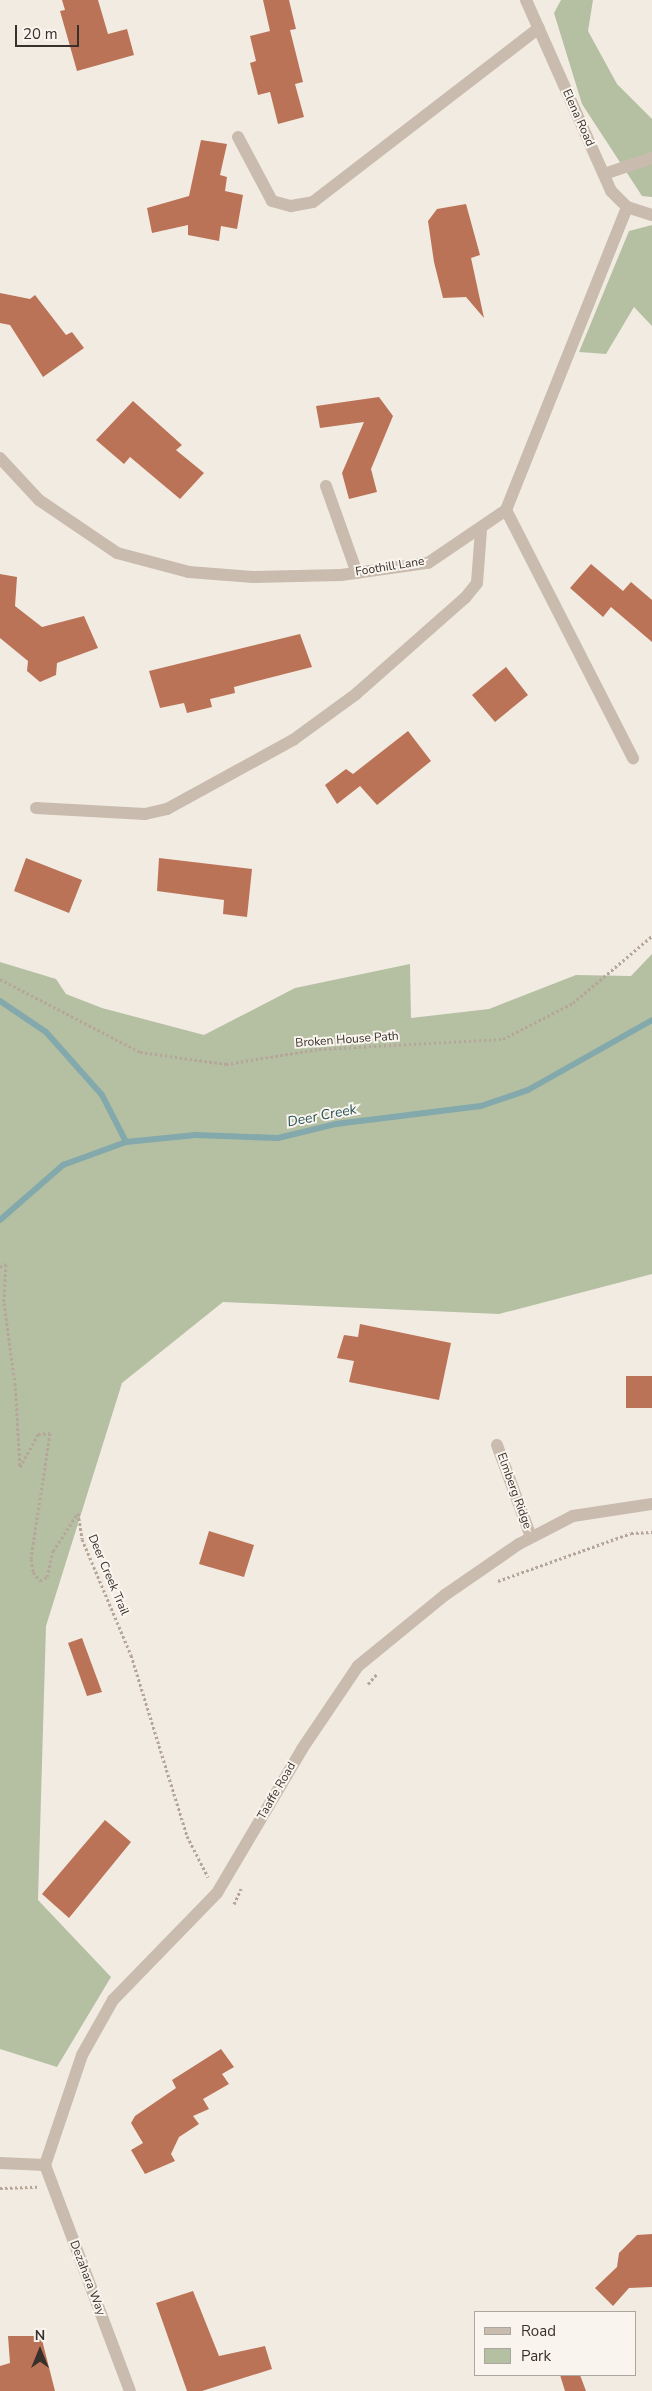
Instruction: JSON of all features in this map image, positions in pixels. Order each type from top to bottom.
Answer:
[{"type":"street","name":"Elena Road","points":[[526,0],[611,190],[628,208]]},
{"type":"street","points":[[238,137],[272,201],[291,206],[313,202],[538,28]]},
{"type":"street","points":[[604,174],[652,158]]},
{"type":"street","points":[[628,208],[652,215]]},
{"type":"street","name":"Foothill Lane","points":[[0,458],[39,500],[117,553],[189,572],[253,578],[357,572],[428,563],[481,530],[506,510],[628,208]]},
{"type":"street","points":[[326,486],[357,572]]},
{"type":"street","points":[[506,510],[633,758]]},
{"type":"street","points":[[36,808],[145,814],[167,809],[293,740],[356,694],[465,598],[477,583],[481,530]]},
{"type":"street","name":"Elmberg Ridge","points":[[497,1445],[531,1537]]},
{"type":"street","name":"Taaffe Road","points":[[45,2165],[82,2055],[113,2000],[217,1893],[302,1749],[358,1666],[469,1577],[531,1537],[573,1516],[652,1504]]},
{"type":"street","points":[[0,2163],[45,2165]]},
{"type":"street","name":"Dezahara Way","points":[[45,2165],[130,2391]]},
{"type":"path","name":"Broken House Path","points":[[0,978],[140,1052],[226,1064],[319,1049],[503,1039],[573,1003],[652,936]]},
{"type":"path","name":"Deer Creek Trail","points":[[0,1267],[6,1264],[4,1304],[15,1382],[20,1467],[38,1434],[50,1433],[31,1559],[33,1572],[40,1582],[47,1577],[53,1552],[78,1513],[82,1540],[130,1655],[187,1836],[217,1893]]},
{"type":"path","points":[[494,1582],[632,1533],[652,1532]]},
{"type":"path","points":[[362,1690],[382,1670]]},
{"type":"path","points":[[234,1904],[245,1879]]},
{"type":"path","points":[[0,2188],[29,2190],[51,2182]]},
{"type":"green space","points":[[561,0],[593,0],[588,31],[617,84],[652,119],[652,197],[642,196],[582,104],[554,13]]},
{"type":"green space","points":[[652,225],[652,326],[634,307],[606,354],[579,352],[629,231]]},
{"type":"green space","points":[[652,954],[652,1274],[499,1314],[223,1302],[122,1383],[46,1626],[38,1900],[111,1977],[57,2067],[0,2049],[0,962],[56,979],[66,994],[102,1008],[204,1035],[295,988],[410,964],[411,1018],[489,1009],[576,975],[631,976]]},
{"type":"building","points":[[62,0],[98,0],[108,34],[127,29],[134,55],[77,71],[60,11],[65,10]]},
{"type":"building","points":[[263,0],[289,0],[296,29],[290,30],[303,82],[295,84],[304,117],[278,124],[270,92],[258,95],[250,63],[256,61],[250,36],[270,31]]},
{"type":"building","points":[[201,140],[227,144],[220,175],[227,177],[225,191],[243,195],[237,229],[221,226],[219,241],[188,235],[188,225],[152,233],[147,208],[189,196]]},
{"type":"building","points":[[466,204],[480,255],[471,258],[484,318],[466,297],[443,298],[434,262],[428,221],[437,209]]},
{"type":"building","points":[[0,293],[30,299],[35,295],[66,335],[72,332],[84,348],[43,377],[10,325],[0,323]]},
{"type":"building","points":[[379,397],[393,416],[371,469],[377,492],[349,499],[342,473],[364,422],[320,428],[316,406]]},
{"type":"building","points":[[133,401],[182,445],[176,450],[204,473],[180,499],[130,457],[124,464],[96,440]]},
{"type":"building","points":[[591,564],[623,591],[631,582],[652,600],[652,642],[611,607],[603,617],[570,588]]},
{"type":"building","points":[[0,574],[17,577],[15,606],[42,627],[84,616],[98,648],[57,663],[56,675],[40,682],[27,671],[28,661],[0,638]]},
{"type":"building","points":[[300,634],[312,667],[234,687],[235,693],[210,699],[212,707],[187,713],[184,703],[160,708],[149,671]]},
{"type":"building","points":[[506,667],[528,695],[495,722],[472,695]]},
{"type":"building","points":[[408,731],[431,761],[377,805],[360,786],[337,804],[325,785],[346,769],[353,774]]},
{"type":"building","points":[[26,858],[82,880],[69,913],[14,891]]},
{"type":"building","points":[[159,858],[252,869],[247,917],[223,914],[224,900],[157,891]]},
{"type":"building","points":[[360,1324],[451,1343],[439,1400],[349,1382],[354,1361],[337,1358],[344,1335],[358,1337]]},
{"type":"building","points":[[626,1376],[652,1376],[652,1408],[626,1408]]},
{"type":"building","points":[[209,1531],[254,1545],[244,1577],[199,1564]]},
{"type":"building","points":[[82,1638],[102,1692],[87,1696],[68,1643]]},
{"type":"building","points":[[105,1820],[131,1842],[69,1918],[42,1894]]},
{"type":"building","points":[[221,2049],[234,2067],[222,2074],[229,2084],[203,2099],[209,2109],[193,2116],[199,2124],[179,2137],[171,2154],[175,2161],[145,2174],[131,2150],[143,2143],[131,2123],[135,2116],[176,2088],[172,2080]]},
{"type":"building","points":[[652,2234],[652,2287],[629,2288],[613,2306],[595,2288],[617,2267],[619,2253],[637,2235]]},
{"type":"building","points":[[193,2291],[219,2356],[265,2346],[272,2369],[202,2391],[187,2391],[156,2303]]},
{"type":"building","points":[[8,2336],[41,2336],[55,2391],[0,2391],[0,2366],[10,2363]]},
{"type":"building","points":[[560,2376],[580,2376],[586,2391],[565,2391]]},
{"type":"waterway","points":[[0,1001],[46,1032],[102,1095],[126,1142]]},
{"type":"waterway","name":"Deer Creek","points":[[0,1220],[63,1165],[126,1142],[196,1135],[278,1138],[336,1124],[481,1106],[528,1090],[652,1020]]}]
